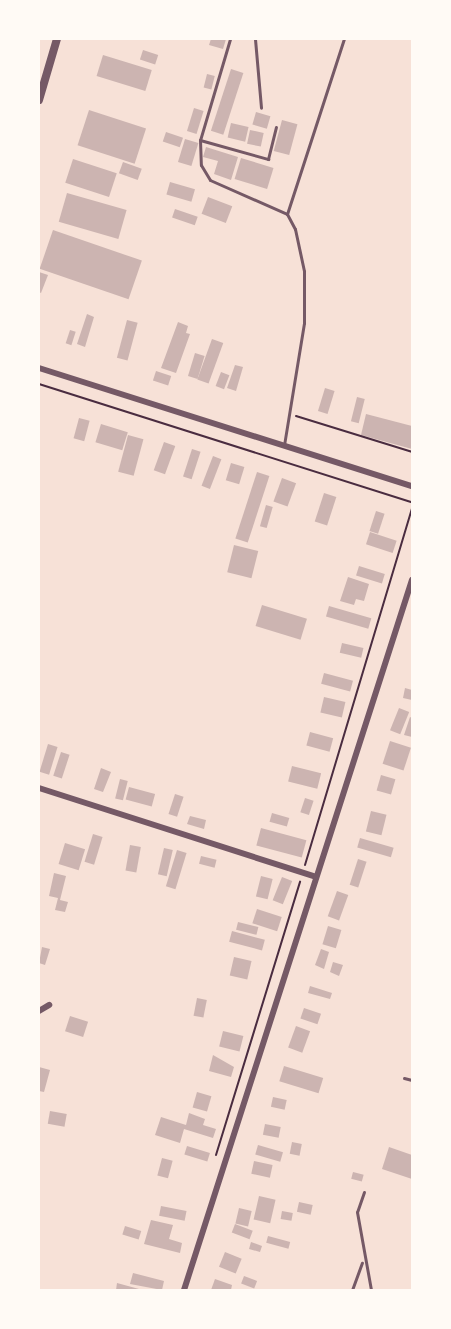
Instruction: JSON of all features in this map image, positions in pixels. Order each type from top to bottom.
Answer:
[{"type":"street","points":[[39,100],[57,39]]},
{"type":"street","points":[[39,368],[412,486]]},
{"type":"street","points":[[184,1290],[412,579]]},
{"type":"street","points":[[39,788],[316,877]]},
{"type":"street","points":[[39,1011],[49,1005]]},
{"type":"lane","points":[[230,39],[200,140],[201,165],[210,180],[287,214],[295,229],[304,271],[304,323],[291,414],[284,445]]},
{"type":"lane","points":[[255,39],[261,108]]},
{"type":"lane","points":[[287,214],[344,39]]},
{"type":"lane","points":[[200,140],[268,159],[276,126]]},
{"type":"lane","points":[[404,1078],[412,1080]]},
{"type":"lane","points":[[364,1192],[357,1212],[363,1262],[370,1290]]},
{"type":"lane","points":[[352,1290],[359,1279],[363,1262]]},
{"type":"path","points":[[39,384],[412,502]]},
{"type":"path","points":[[291,414],[412,452]]},
{"type":"path","points":[[215,1160],[412,509]]},
{"type":"building","points":[[211,39],[226,39],[223,49],[209,45]]},
{"type":"building","points":[[143,50],[158,55],[155,64],[140,60]]},
{"type":"building","points":[[103,55],[152,70],[145,91],[97,76]]},
{"type":"building","points":[[231,69],[243,73],[223,135],[211,131]]},
{"type":"building","points":[[207,74],[215,76],[211,90],[204,88]]},
{"type":"building","points":[[194,108],[204,111],[197,134],[187,131]]},
{"type":"building","points":[[89,110],[146,129],[135,164],[78,145]]},
{"type":"building","points":[[256,112],[270,116],[267,129],[252,124]]},
{"type":"building","points":[[282,120],[297,124],[289,155],[274,151]]},
{"type":"building","points":[[231,123],[249,127],[245,142],[228,138]]},
{"type":"building","points":[[250,130],[264,133],[261,147],[247,144]]},
{"type":"building","points":[[166,132],[183,138],[180,147],[163,141]]},
{"type":"building","points":[[185,139],[198,143],[191,166],[178,162]]},
{"type":"building","points":[[206,147],[238,157],[231,180],[214,174],[218,161],[203,157]]},
{"type":"building","points":[[241,158],[274,168],[267,189],[235,179]]},
{"type":"building","points":[[73,159],[117,173],[109,197],[65,183]]},
{"type":"building","points":[[123,162],[142,169],[138,180],[119,173]]},
{"type":"building","points":[[170,182],[195,189],[191,202],[166,194]]},
{"type":"building","points":[[67,193],[127,210],[118,239],[59,222]]},
{"type":"building","points":[[208,197],[232,206],[226,223],[202,214]]},
{"type":"building","points":[[175,209],[198,217],[195,225],[172,218]]},
{"type":"building","points":[[53,230],[142,261],[129,299],[40,269]]},
{"type":"building","points":[[39,272],[48,275],[41,293],[39,292]]},
{"type":"building","points":[[87,314],[94,317],[85,347],[77,344]]},
{"type":"building","points":[[127,320],[138,323],[128,361],[117,358]]},
{"type":"building","points":[[178,322],[188,326],[186,333],[190,334],[176,373],[161,368]]},
{"type":"building","points":[[70,330],[76,332],[71,345],[66,343]]},
{"type":"building","points":[[212,339],[223,343],[209,384],[197,379]]},
{"type":"building","points":[[195,353],[205,356],[198,379],[188,376]]},
{"type":"building","points":[[235,365],[243,367],[236,391],[227,388]]},
{"type":"building","points":[[156,371],[171,376],[168,385],[153,381]]},
{"type":"building","points":[[221,372],[229,375],[224,389],[216,386]]},
{"type":"building","points":[[325,388],[335,391],[328,414],[318,411]]},
{"type":"building","points":[[357,397],[365,399],[359,423],[351,421]]},
{"type":"building","points":[[366,414],[412,426],[412,449],[361,435]]},
{"type":"building","points":[[79,418],[90,421],[84,441],[74,438]]},
{"type":"building","points":[[101,424],[128,432],[122,450],[95,442]]},
{"type":"building","points":[[128,435],[143,439],[134,476],[118,472]]},
{"type":"building","points":[[164,442],[175,446],[165,474],[154,470]]},
{"type":"building","points":[[192,449],[201,452],[192,479],[183,477]]},
{"type":"building","points":[[213,456],[221,459],[210,489],[202,486]]},
{"type":"building","points":[[231,463],[244,467],[239,484],[226,480]]},
{"type":"building","points":[[257,472],[269,476],[248,543],[235,539]]},
{"type":"building","points":[[282,478],[296,483],[288,507],[273,501]]},
{"type":"building","points":[[324,493],[336,497],[327,526],[315,522]]},
{"type":"building","points":[[266,505],[273,507],[267,528],[260,526]]},
{"type":"building","points":[[376,511],[385,514],[378,534],[370,531]]},
{"type":"building","points":[[370,532],[397,541],[393,553],[366,544]]},
{"type":"building","points":[[234,545],[258,551],[251,578],[227,572]]},
{"type":"building","points":[[359,566],[385,574],[382,583],[356,576]]},
{"type":"building","points":[[348,577],[369,584],[364,601],[356,599],[354,605],[340,601]]},
{"type":"building","points":[[262,605],[307,619],[301,640],[256,626]]},
{"type":"building","points":[[329,606],[371,618],[368,629],[326,617]]},
{"type":"building","points":[[342,643],[363,648],[361,658],[340,653]]},
{"type":"building","points":[[324,673],[353,681],[350,691],[321,684]]},
{"type":"building","points":[[405,688],[412,690],[412,700],[403,698]]},
{"type":"building","points":[[324,697],[345,702],[342,718],[320,713]]},
{"type":"building","points":[[399,708],[409,712],[400,734],[390,730]]},
{"type":"building","points":[[410,717],[412,718],[412,737],[404,735]]},
{"type":"building","points":[[310,732],[333,738],[330,752],[306,746]]},
{"type":"building","points":[[390,741],[411,748],[404,771],[383,764]]},
{"type":"building","points":[[48,744],[58,747],[49,775],[40,772]]},
{"type":"building","points":[[61,752],[70,755],[62,779],[53,776]]},
{"type":"building","points":[[292,766],[321,773],[317,789],[288,782]]},
{"type":"building","points":[[101,768],[111,772],[103,792],[94,789]]},
{"type":"building","points":[[381,775],[395,779],[391,795],[377,790]]},
{"type":"building","points":[[120,779],[128,781],[123,800],[115,798]]},
{"type":"building","points":[[129,787],[155,794],[152,807],[126,800]]},
{"type":"building","points":[[175,794],[184,797],[177,817],[169,814]]},
{"type":"building","points":[[305,798],[314,801],[309,815],[300,812]]},
{"type":"building","points":[[371,811],[387,815],[381,835],[366,831]]},
{"type":"building","points":[[272,813],[289,818],[287,827],[270,822]]},
{"type":"building","points":[[190,816],[206,820],[204,829],[187,824]]},
{"type":"building","points":[[261,828],[306,840],[302,858],[256,845]]},
{"type":"building","points":[[93,834],[103,837],[94,865],[85,862]]},
{"type":"building","points":[[360,838],[394,848],[391,857],[357,848]]},
{"type":"building","points":[[65,843],[85,849],[79,870],[59,864]]},
{"type":"building","points":[[130,845],[141,847],[136,873],[125,871]]},
{"type":"building","points":[[164,848],[173,850],[167,876],[158,874]]},
{"type":"building","points":[[177,850],[187,853],[175,889],[166,886]]},
{"type":"building","points":[[201,856],[217,860],[215,868],[199,864]]},
{"type":"building","points":[[358,859],[367,862],[358,887],[350,885]]},
{"type":"building","points":[[54,873],[66,876],[60,900],[68,902],[65,912],[55,910],[58,898],[49,896]]},
{"type":"building","points":[[261,876],[273,879],[268,899],[256,896]]},
{"type":"building","points":[[282,877],[292,881],[283,904],[273,900]]},
{"type":"building","points":[[337,891],[348,895],[339,920],[328,916]]},
{"type":"building","points":[[257,909],[282,917],[277,931],[252,923]]},
{"type":"building","points":[[238,922],[258,927],[256,935],[236,930]]},
{"type":"building","points":[[328,926],[341,930],[336,948],[322,944]]},
{"type":"building","points":[[232,931],[265,940],[262,950],[229,942]]},
{"type":"building","points":[[42,947],[50,949],[45,965],[39,963]]},
{"type":"building","points":[[321,949],[329,952],[324,969],[315,965]]},
{"type":"building","points":[[234,957],[252,961],[247,980],[230,976]]},
{"type":"building","points":[[333,962],[343,965],[339,976],[330,972]]},
{"type":"building","points":[[310,986],[332,993],[330,999],[308,993]]},
{"type":"building","points":[[197,998],[207,1000],[203,1018],[194,1016]]},
{"type":"building","points":[[304,1008],[321,1014],[317,1024],[300,1018]]},
{"type":"building","points":[[70,1016],[88,1022],[83,1037],[65,1031]]},
{"type":"building","points":[[296,1026],[310,1031],[302,1053],[288,1048]]},
{"type":"building","points":[[223,1031],[243,1036],[240,1052],[219,1047]]},
{"type":"building","points":[[213,1055],[234,1067],[231,1077],[209,1071]]},
{"type":"building","points":[[284,1066],[323,1078],[319,1093],[279,1081]]},
{"type":"building","points":[[39,1067],[50,1070],[44,1092],[39,1091]]},
{"type":"building","points":[[197,1092],[211,1096],[207,1112],[193,1107]]},
{"type":"building","points":[[273,1097],[287,1100],[285,1110],[271,1107]]},
{"type":"building","points":[[50,1111],[67,1114],[64,1127],[48,1124]]},
{"type":"building","points":[[189,1113],[205,1119],[203,1125],[216,1129],[213,1138],[184,1129],[180,1143],[155,1135],[161,1117],[186,1125]]},
{"type":"building","points":[[265,1124],[281,1127],[279,1138],[263,1135]]},
{"type":"building","points":[[292,1142],[302,1144],[300,1156],[290,1154]]},
{"type":"building","points":[[258,1145],[283,1152],[280,1162],[255,1155]]},
{"type":"building","points":[[187,1146],[210,1153],[207,1162],[184,1155]]},
{"type":"building","points":[[389,1147],[412,1155],[412,1179],[382,1169]]},
{"type":"building","points":[[162,1158],[173,1161],[168,1178],[157,1175]]},
{"type":"building","points":[[254,1161],[273,1165],[270,1178],[251,1174]]},
{"type":"building","points":[[353,1172],[364,1175],[362,1182],[351,1179]]},
{"type":"building","points":[[259,1196],[276,1200],[270,1223],[254,1219]]},
{"type":"building","points":[[299,1202],[313,1205],[311,1215],[297,1212]]},
{"type":"building","points":[[161,1206],[187,1211],[185,1221],[159,1216]]},
{"type":"building","points":[[239,1208],[252,1211],[248,1227],[235,1224]]},
{"type":"building","points":[[282,1211],[293,1213],[291,1221],[281,1219]]},
{"type":"building","points":[[151,1220],[173,1225],[169,1239],[182,1243],[180,1253],[144,1244]]},
{"type":"building","points":[[235,1224],[253,1231],[250,1239],[232,1232]]},
{"type":"building","points":[[125,1226],[141,1231],[139,1240],[122,1235]]},
{"type":"building","points":[[268,1236],[290,1242],[288,1249],[266,1243]]},
{"type":"building","points":[[251,1242],[262,1246],[260,1252],[249,1249]]},
{"type":"building","points":[[225,1252],[242,1259],[236,1274],[219,1267]]},
{"type":"building","points":[[133,1273],[164,1281],[162,1290],[130,1284]]},
{"type":"building","points":[[244,1276],[257,1281],[254,1288],[241,1283]]},
{"type":"building","points":[[215,1279],[232,1285],[231,1290],[211,1290]]},
{"type":"building","points":[[117,1283],[139,1289],[139,1290],[116,1290]]}]
